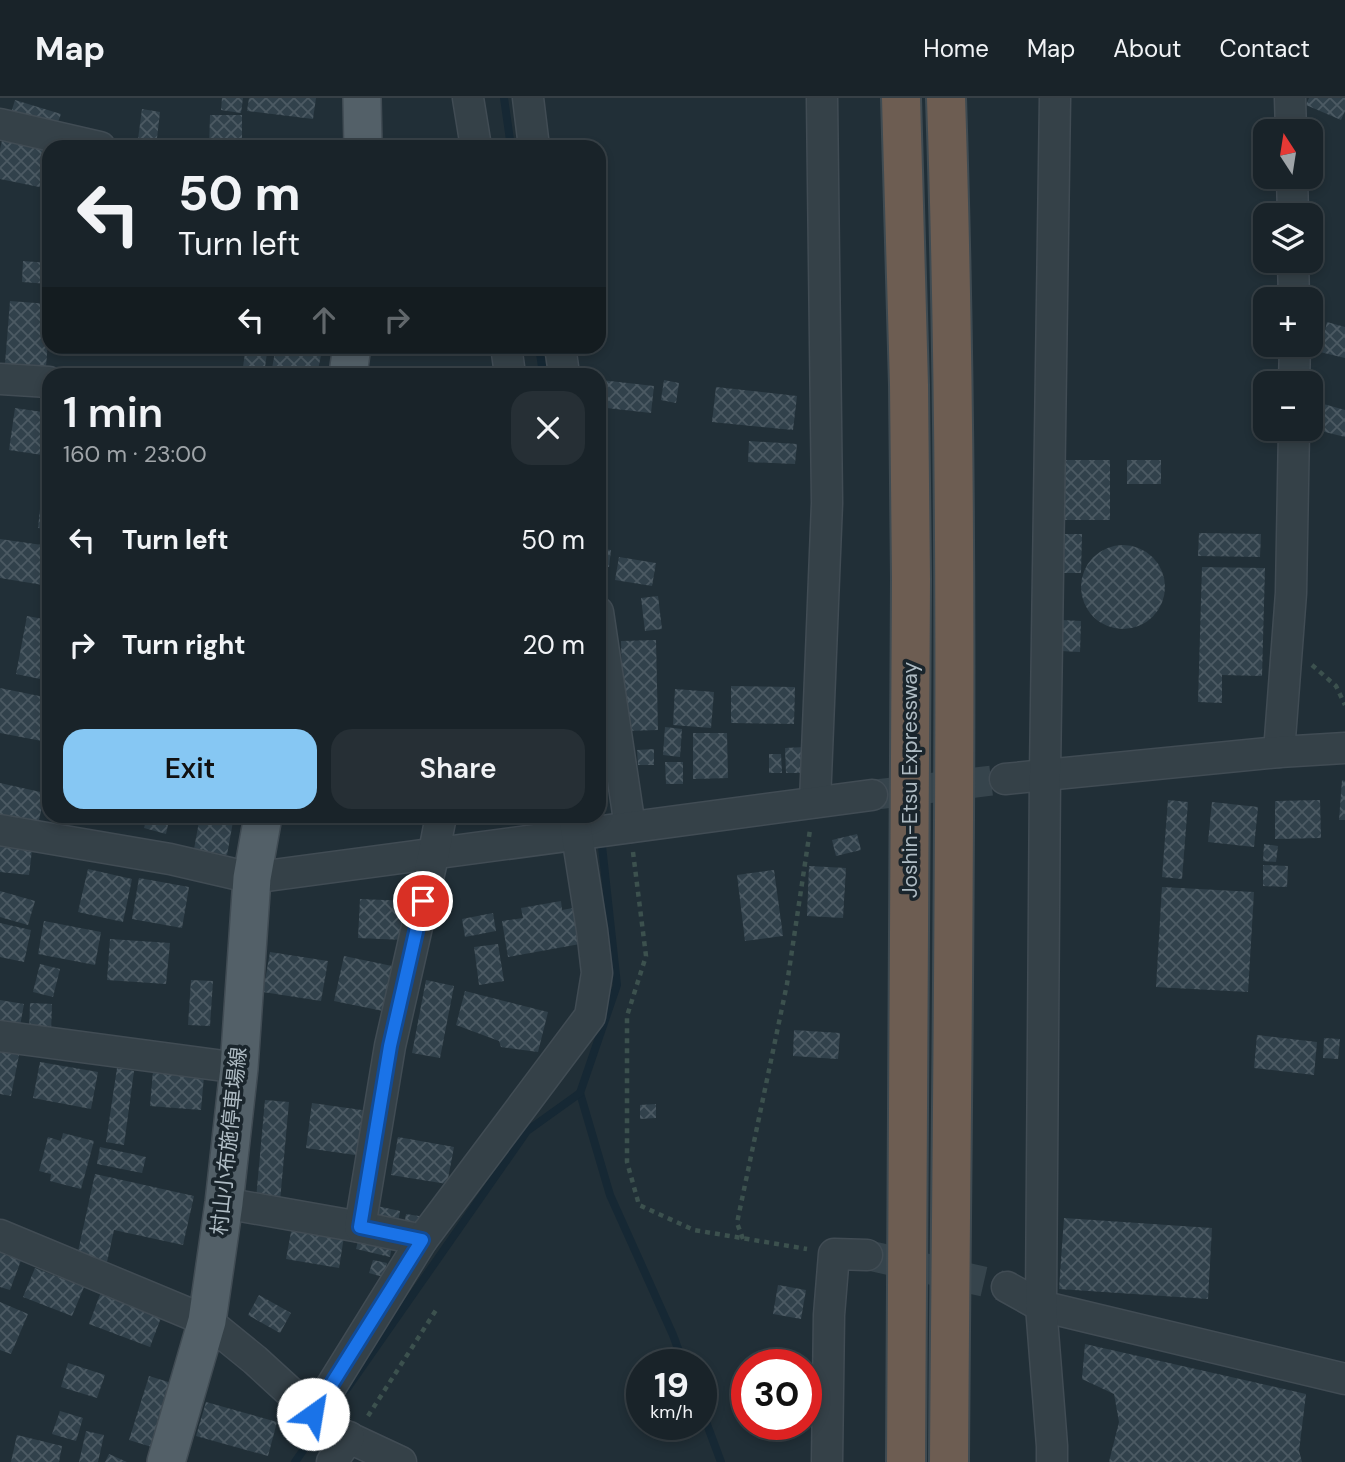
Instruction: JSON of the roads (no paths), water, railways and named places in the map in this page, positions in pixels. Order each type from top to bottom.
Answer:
[{"type":"highway","name":"Joshin-Etsu Expressway","points":[[901,98],[909,371],[911,565],[906,1462]]},
{"type":"highway","name":"Joshin-Etsu Expressway","points":[[946,98],[954,384],[955,558],[949,1462]]},
{"type":"main road","points":[[362,98],[363,140]]},
{"type":"main road","name":"村山小布施停車場線","points":[[166,1462],[207,1321],[239,1068],[252,878],[262,823]]},
{"type":"street","points":[[468,98],[475,140]]},
{"type":"street","points":[[528,98],[533,140]]},
{"type":"street","points":[[815,802],[827,503],[822,98]]},
{"type":"street","points":[[1052,1462],[1041,1306],[1045,774],[1055,98]]},
{"type":"street","points":[[1290,98],[1291,119]]},
{"type":"street","points":[[0,124],[70,140]]},
{"type":"street","points":[[0,379],[42,382]]},
{"type":"street","points":[[1279,752],[1292,593],[1294,441]]},
{"type":"street","points":[[606,666],[630,827]]},
{"type":"street","points":[[1005,779],[1345,748]]},
{"type":"street","points":[[0,830],[170,859],[252,878],[578,828],[630,827],[872,795]]},
{"type":"street","points":[[360,1227],[390,1046],[440,823]]},
{"type":"street","points":[[313,1414],[422,1240],[590,1016],[597,973],[578,828]]},
{"type":"street","points":[[0,1036],[239,1068]]},
{"type":"street","points":[[224,1203],[422,1240]]},
{"type":"street","points":[[0,1235],[207,1321],[255,1360],[313,1414],[340,1433],[401,1462]]},
{"type":"street","points":[[827,1462],[829,1315],[834,1254],[867,1255]]},
{"type":"street","points":[[1007,1287],[1041,1306],[1345,1379]]},
{"type":"street","points":[[332,1462],[349,1437]]},
{"type":"waterway","points":[[504,98],[510,140]]},
{"type":"waterway","points":[[540,354],[542,368]]},
{"type":"waterway","points":[[346,1390],[527,1131],[580,1093],[617,985],[600,823]]},
{"type":"waterway","points":[[580,1093],[610,1195],[678,1349]]},
{"type":"waterway","points":[[295,1462],[320,1426]]},
{"type":"waterway","points":[[713,1440],[721,1462]]},
{"type":"tunnel","points":[[872,795],[1005,779]]},
{"type":"tunnel","points":[[867,1255],[1007,1287]]}]
